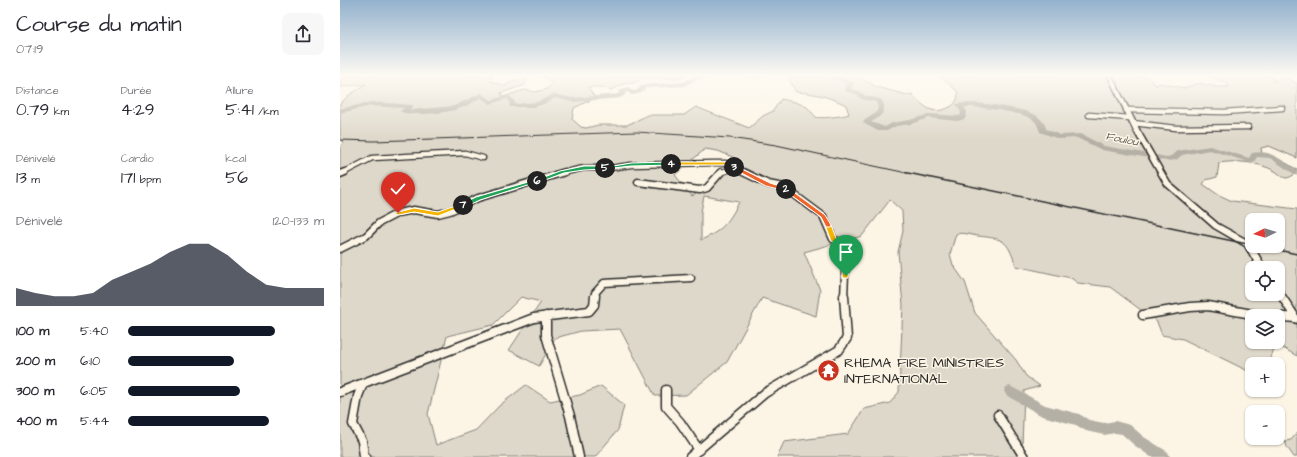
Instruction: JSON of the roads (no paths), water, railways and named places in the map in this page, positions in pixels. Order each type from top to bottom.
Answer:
[{"type":"street","points":[[1120,97],[1131,121],[1150,151],[1167,184],[1216,226],[1248,244],[1258,261]]},
{"type":"street","points":[[1126,110],[1182,112],[1259,111],[1282,108]]},
{"type":"street","points":[[1089,115],[1131,121],[1144,126],[1185,128],[1248,127]]},
{"type":"street","points":[[340,174],[354,166],[378,158],[465,153],[483,158]]},
{"type":"street","points":[[340,249],[366,236],[379,223],[398,213],[414,210],[438,214],[450,211],[478,198],[562,172],[584,168],[610,168],[631,165],[726,163],[768,184],[784,187],[823,216],[833,239],[844,244],[846,251],[844,306],[847,338],[839,350],[765,393],[690,457]]},
{"type":"street","points":[[638,182],[700,190],[707,188],[719,172],[736,168]]},
{"type":"street","points":[[340,392],[534,318],[588,311],[594,305],[595,294],[604,283],[691,278]]},
{"type":"street","points":[[1284,301],[1296,319]]},
{"type":"street","points":[[1143,315],[1190,307],[1208,306],[1252,314],[1296,319]]},
{"type":"street","points":[[546,316],[546,335],[570,416],[579,457]]},
{"type":"street","points":[[363,384],[358,396],[353,424],[362,441],[364,456],[366,457]]},
{"type":"street","points":[[666,390],[666,406],[680,422],[699,450]]},
{"type":"street","points":[[998,415],[1024,457]]},
{"type":"waterway","name":"Foulou","points":[[340,111],[376,104],[411,106],[403,111],[406,112],[433,111],[456,108],[477,97]]},
{"type":"waterway","name":"Foulou","points":[[484,97],[490,102],[507,97]]},
{"type":"waterway","name":"Foulou","points":[[508,97],[512,101],[512,106],[529,106],[545,102],[552,97]]},
{"type":"waterway","name":"Foulou","points":[[560,97],[572,100],[604,97]]},
{"type":"waterway","name":"Foulou","points":[[863,97],[879,100],[881,108],[878,115],[867,121],[867,123],[881,129],[887,129],[894,124],[911,122],[929,116],[957,119],[963,118],[964,112],[959,105],[975,104],[1009,110],[1034,117],[1041,123],[1043,130],[1059,137],[1078,136],[1102,148],[1167,159],[1173,158],[1180,153],[1210,148],[1248,160],[1251,160],[1255,155],[1261,154],[1272,157],[1297,174]]},
{"type":"waterway","points":[[1010,391],[1042,410],[1079,420],[1086,425],[1104,429],[1115,427],[1125,429],[1139,441],[1163,457]]},
{"type":"railway","points":[[340,140],[374,141],[636,132],[730,138],[776,145],[907,173]]},
{"type":"railway","points":[[903,172],[1245,244]]},
{"type":"railway","points":[[1285,251],[1297,254]]},
{"type":"place","name":"RHEMA FIRE MINISTRIES INTERNATIONAL","points":[[829,371]]}]
